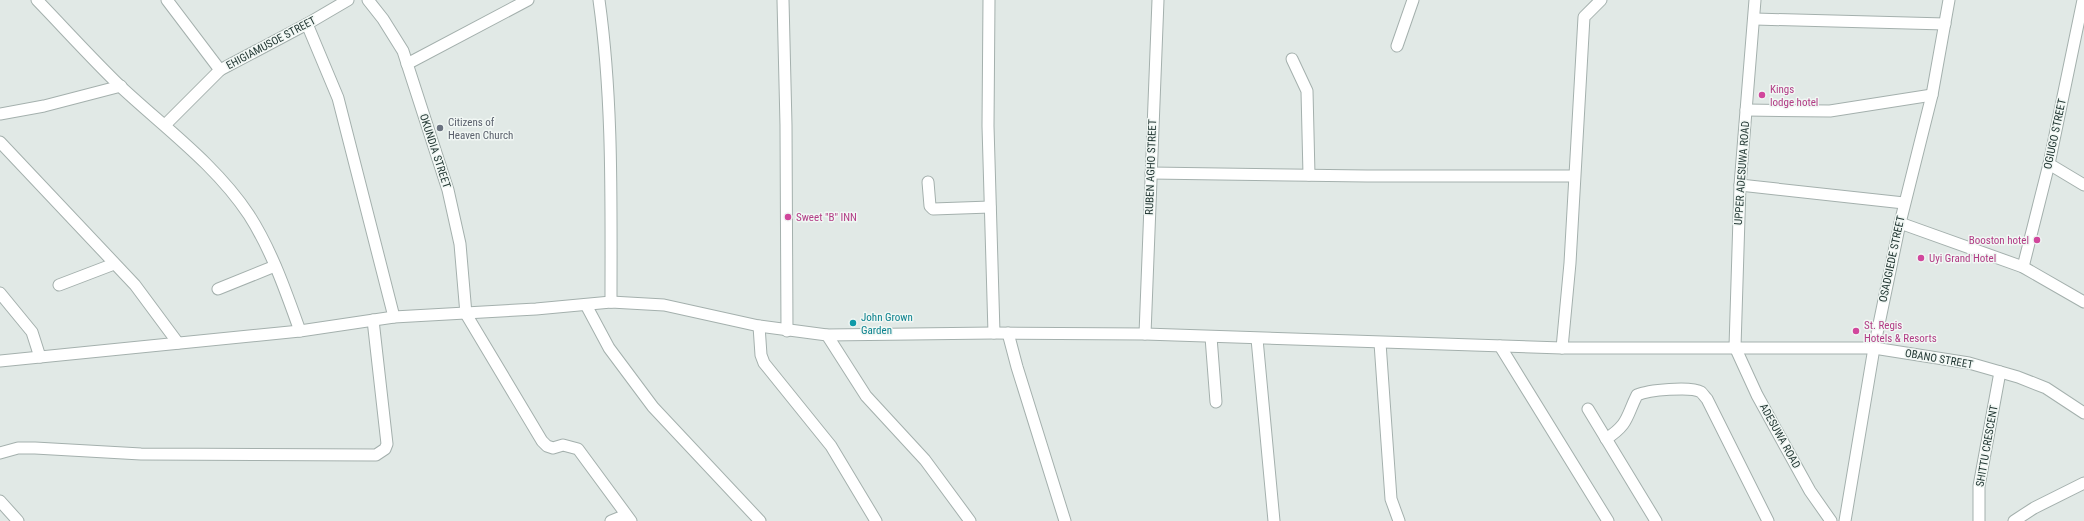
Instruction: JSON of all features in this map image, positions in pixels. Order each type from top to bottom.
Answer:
[{"type":"street","points":[[37,0],[121,86],[165,125],[236,198],[249,216],[275,266],[285,288],[300,331]]},
{"type":"street","points":[[167,0],[220,70]]},
{"type":"street","name":"EHIGIAMUSOE STREET","points":[[165,125],[220,70],[307,24],[348,0]]},
{"type":"street","name":"OKUNDIA STREET","points":[[368,0],[383,19],[403,51],[448,190],[460,244],[466,314]]},
{"type":"street","points":[[407,64],[528,0]]},
{"type":"street","points":[[599,0],[604,35],[611,141],[610,302]]},
{"type":"street","points":[[783,0],[786,125],[787,330]]},
{"type":"street","points":[[989,0],[988,126],[994,333]]},
{"type":"street","name":"RUBEN AGHO STREET","points":[[1145,334],[1158,0]]},
{"type":"street","points":[[1397,46],[1413,0]]},
{"type":"street","points":[[1562,348],[1570,263],[1584,17],[1600,0]]},
{"type":"street","name":"UPPER ADESUWA ROAD","points":[[1735,347],[1740,186],[1755,19],[1755,0]]},
{"type":"street","name":"OSADGIEDE STREET","points":[[1845,521],[1874,348],[1904,203],[1932,95],[1950,0]]},
{"type":"street","name":"OGIUGO STREET","points":[[2023,267],[2049,164],[2083,0]]},
{"type":"street","points":[[1755,19],[1946,24]]},
{"type":"street","points":[[307,24],[338,98],[394,317]]},
{"type":"street","points":[[1292,59],[1307,91],[1309,175]]},
{"type":"street","points":[[0,114],[44,106],[121,86]]},
{"type":"street","points":[[1746,110],[1830,111],[1932,95]]},
{"type":"street","points":[[0,142],[135,285],[178,343]]},
{"type":"street","points":[[2049,164],[2084,185]]},
{"type":"street","points":[[1151,173],[1574,176]]},
{"type":"street","points":[[928,182],[930,206],[933,209],[990,207]]},
{"type":"street","points":[[1740,186],[1904,203]]},
{"type":"street","points":[[1900,223],[2023,267],[2084,302]]},
{"type":"street","points":[[59,285],[114,264]]},
{"type":"street","points":[[218,289],[275,266]]},
{"type":"street","points":[[0,293],[32,332],[40,357]]},
{"type":"street","name":"OBANO STREET","points":[[0,361],[300,331],[394,317],[466,314],[610,302],[664,305],[759,326],[828,335],[994,333],[1145,334],[1257,339],[1562,348],[1874,348],[1969,363],[2000,372],[2046,388],[2084,414]]},
{"type":"street","points":[[586,305],[609,348],[653,407],[760,521]]},
{"type":"street","points":[[466,314],[542,441],[547,446],[553,448],[563,445],[578,450],[629,518],[611,521]]},
{"type":"street","points":[[0,453],[18,448],[35,448],[142,454],[376,455],[385,450],[387,444],[373,320]]},
{"type":"street","points":[[759,326],[760,349],[764,363],[831,446],[876,521]]},
{"type":"street","points":[[1008,333],[1017,367],[1065,521]]},
{"type":"street","points":[[828,335],[866,396],[925,460],[970,521]]},
{"type":"street","points":[[1211,336],[1216,402]]},
{"type":"street","points":[[1257,339],[1274,521]]},
{"type":"street","points":[[1380,343],[1391,499],[1399,521]]},
{"type":"street","points":[[1500,346],[1608,521]]},
{"type":"street","name":"ADESUWA ROAD","points":[[1735,347],[1780,438],[1810,491],[1831,521]]},
{"type":"street","name":"SHITTU CRESCENT","points":[[1979,521],[1979,486],[2000,372]]},
{"type":"street","points":[[1606,439],[1619,430],[1625,423],[1637,394],[1645,391],[1691,389],[1701,392],[1707,399],[1768,521]]},
{"type":"street","points":[[1588,409],[1656,521]]},
{"type":"street","points":[[2014,521],[2034,508],[2082,487]]},
{"type":"street","points":[[0,502],[18,521]]},
{"type":"place","name":"Kings lodge hotel","points":[[1762,95]]},
{"type":"place","name":"Citizens of Heaven Church","points":[[440,128]]},
{"type":"place","name":"Sweet \"B\" INN","points":[[788,217]]},
{"type":"place","name":"Booston hotel","points":[[2037,240]]},
{"type":"place","name":"Uyi Grand Hotel","points":[[1921,258]]},
{"type":"place","name":"John Grown Garden","points":[[853,323]]},
{"type":"place","name":"St. Regis Hotels & Resorts","points":[[1856,331]]}]
